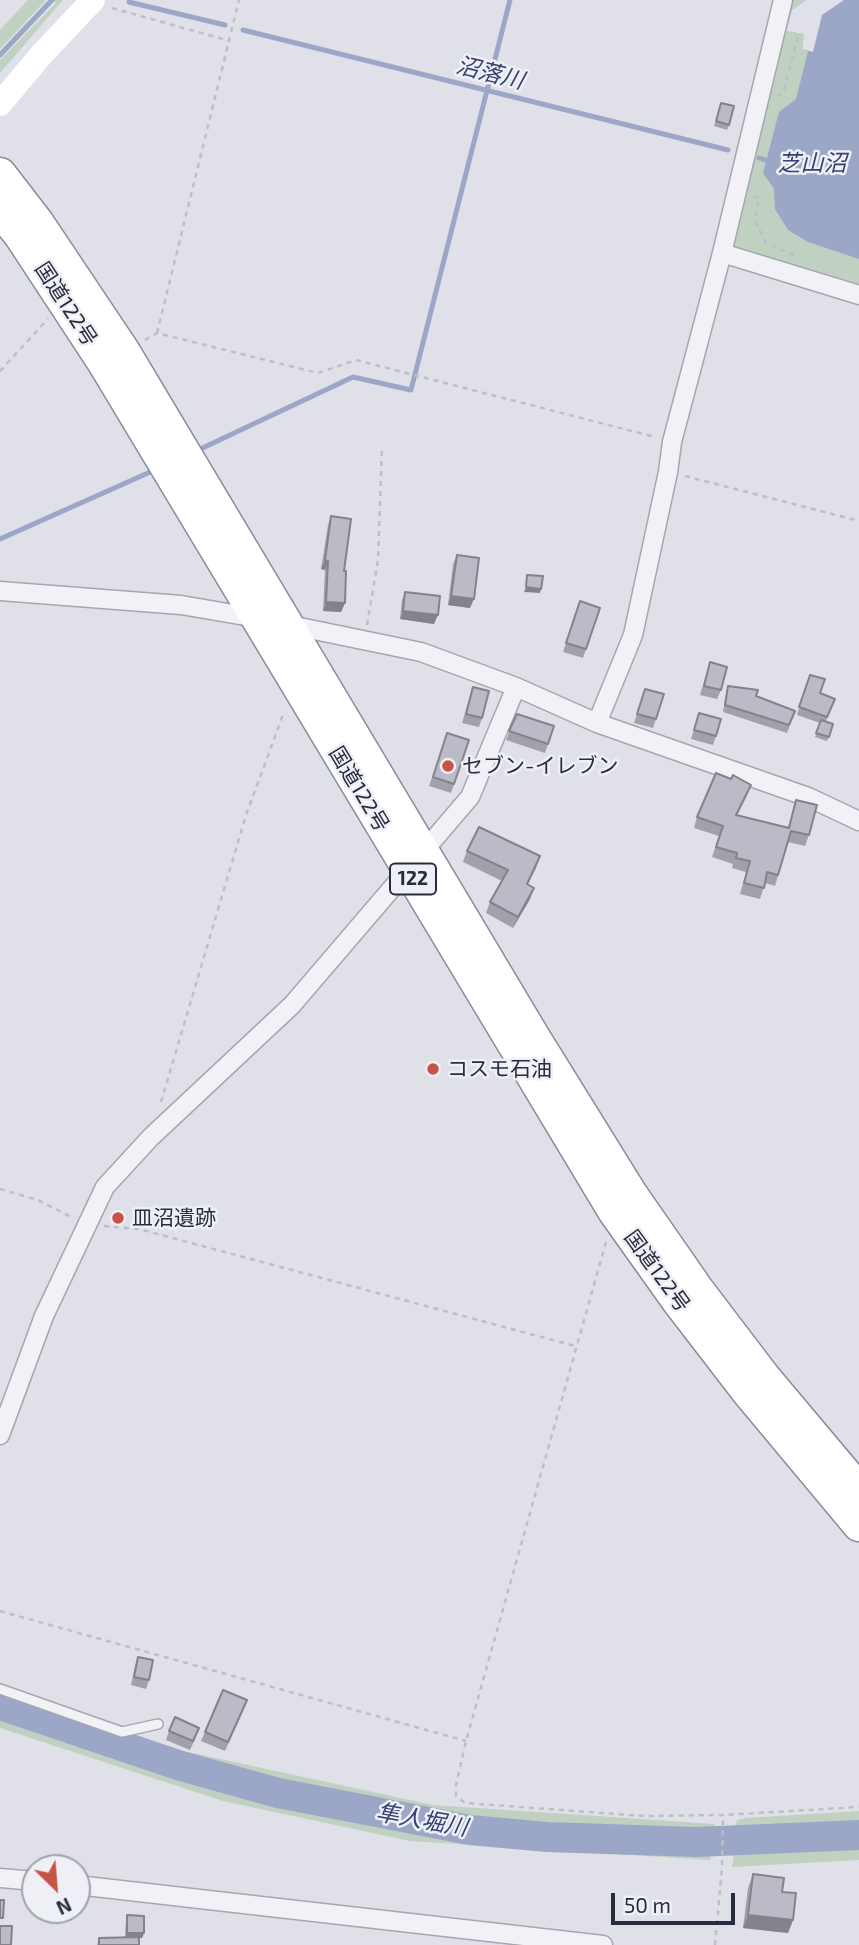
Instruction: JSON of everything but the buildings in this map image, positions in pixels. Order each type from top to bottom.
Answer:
[{"type":"highway","name":"国道122号","points":[[0,174],[37,222],[124,352],[271,621],[298,688],[533,1036],[631,1194],[697,1289],[764,1377],[859,1490]]},
{"type":"highway","name":"国道122号","points":[[0,210],[65,301],[271,621],[416,861],[614,1211],[678,1301],[748,1392],[859,1525]]},
{"type":"street","points":[[0,104],[42,54],[100,2]]},
{"type":"street","points":[[597,723],[633,635],[672,442],[785,2]]},
{"type":"street","points":[[722,253],[859,295]]},
{"type":"street","points":[[0,591],[181,605],[421,652],[516,687],[597,723],[808,797],[859,821]]},
{"type":"street","points":[[0,1436],[44,1316],[105,1187],[151,1138],[292,1006],[470,797],[516,687]]},
{"type":"street","points":[[0,1878],[21,1880]]},
{"type":"street","points":[[91,1887],[603,1945]]},
{"type":"lane","points":[[0,1689],[122,1732],[158,1724]]},
{"type":"path","points":[[157,333],[239,0]]},
{"type":"path","points":[[100,2],[230,41]]},
{"type":"path","points":[[772,95],[783,94],[799,33]]},
{"type":"path","points":[[746,194],[759,198],[755,220],[765,243],[799,257]]},
{"type":"path","points":[[0,371],[65,301]]},
{"type":"path","points":[[124,352],[157,333],[318,373],[356,360],[672,442]]},
{"type":"path","points":[[364,640],[378,560],[382,447]]},
{"type":"path","points":[[668,472],[859,521]]},
{"type":"path","points":[[151,1138],[246,815],[284,712],[298,688]]},
{"type":"path","points":[[0,1189],[38,1200],[86,1225],[139,1229],[576,1346]]},
{"type":"path","points":[[614,1211],[466,1741],[456,1796],[465,1803],[644,1816],[723,1815],[859,1807]]},
{"type":"path","points":[[0,1611],[466,1741]]},
{"type":"path","points":[[715,1945],[722,1868],[723,1815]]},
{"type":"green space","points":[[28,0],[46,0],[0,49],[0,30]]},
{"type":"green space","points":[[53,0],[63,0],[0,73],[0,60],[56,3]]},
{"type":"green space","name":"芝山沼","points":[[788,0],[859,0],[859,290],[736,252],[730,238]]},
{"type":"green space","points":[[0,1695],[128,1739],[433,1805],[715,1824],[714,1836],[565,1833],[479,1824],[263,1785],[159,1755],[0,1700]]},
{"type":"green space","points":[[0,1711],[225,1787],[469,1835],[538,1842],[711,1847],[710,1860],[410,1841],[223,1801],[0,1728]]},
{"type":"green space","points":[[859,1811],[859,1828],[734,1833],[737,1820],[745,1818]]},
{"type":"green space","points":[[859,1841],[859,1860],[732,1867],[735,1848]]},
{"type":"water","name":"芝山沼","points":[[806,0],[859,0],[859,259],[808,242],[788,230],[775,209],[774,189],[763,173],[779,112],[796,99],[808,51],[802,49],[804,34],[786,31],[792,10]]},
{"type":"pier","points":[[806,0],[844,0],[822,15],[813,52],[802,49],[804,34],[786,31],[792,10]]},
{"type":"waterway","name":"沼落川","points":[[0,55],[52,0]]},
{"type":"waterway","points":[[194,452],[353,377],[411,390],[510,0]]},
{"type":"waterway","name":"沼落川","points":[[129,2],[225,25]]},
{"type":"waterway","name":"沼落川","points":[[243,30],[728,150]]},
{"type":"waterway","name":"沼落川","points":[[759,158],[765,160]]},
{"type":"waterway","points":[[0,539],[157,469]]},
{"type":"waterway","name":"隼人堀川","points":[[0,1705],[181,1766],[278,1793],[470,1830],[547,1837],[696,1842],[859,1835]]},
{"type":"place","name":"セブン-イレブン","points":[[448,766]]},
{"type":"place","name":"コスモ石油","points":[[433,1069]]},
{"type":"place","name":"皿沼遺跡","points":[[118,1218]]}]
